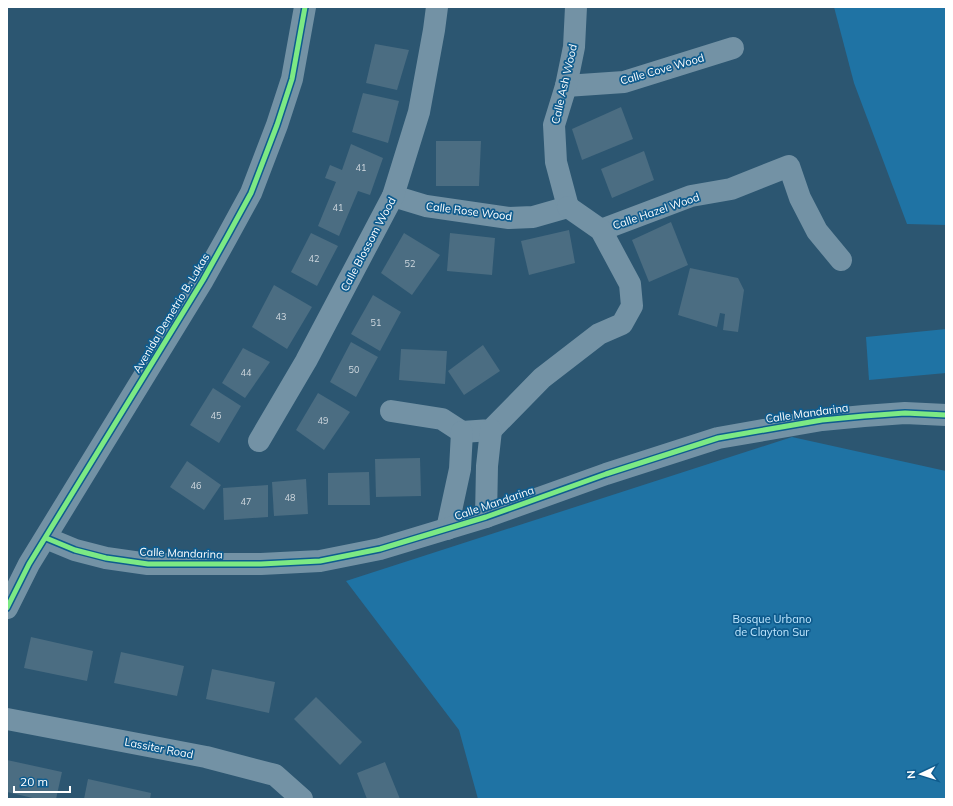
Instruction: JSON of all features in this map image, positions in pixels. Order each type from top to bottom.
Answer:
[{"type":"street","name":"Avenida Demetrio B. Lakas","points":[[7,608],[30,564],[203,280],[250,193],[277,125],[292,79],[304,7]]},
{"type":"street","name":"Calle Blossom Wood","points":[[259,442],[313,347],[393,196],[419,112],[437,7]]},
{"type":"street","name":"Calle Ash Wood","points":[[568,207],[556,162],[554,125],[566,86],[574,47],[576,7]]},
{"type":"street","name":"Calle Cove Wood","points":[[566,86],[624,82],[733,48]]},
{"type":"street","name":"Calle Hazel Wood","points":[[602,230],[691,196],[731,189],[789,166],[800,198],[817,231],[841,260]]},
{"type":"street","name":"Calle Rose Wood","points":[[393,196],[426,206],[509,218],[533,217],[568,207]]},
{"type":"street","points":[[486,518],[487,466],[491,430],[542,378],[599,334],[622,324],[632,306],[630,284],[602,230],[568,207]]},
{"type":"street","points":[[391,411],[442,419],[462,432],[491,430]]},
{"type":"street","name":"Calle Mandarina","points":[[46,538],[75,550],[100,557],[148,564],[261,564],[320,561],[380,549],[486,518],[606,474],[718,438],[822,420],[905,413],[946,415]]},
{"type":"street","points":[[447,529],[460,469],[462,432]]},
{"type":"street","name":"Lassiter Road","points":[[7,719],[206,757],[275,775],[302,799]]},
{"type":"green space","points":[[834,7],[946,7],[946,225],[907,224],[854,83]]},
{"type":"green space","points":[[946,329],[946,373],[869,380],[866,337]]},
{"type":"green space","name":"Bosque Urbano de Clayton Sur","points":[[792,437],[946,471],[946,799],[478,799],[459,730],[346,581]]},
{"type":"building","points":[[375,44],[409,50],[397,90],[366,83]]},
{"type":"building","points":[[363,93],[399,101],[388,143],[352,132]]},
{"type":"building","points":[[621,107],[633,139],[582,160],[572,129]]},
{"type":"building","points":[[436,141],[481,141],[479,186],[436,186]]},
{"type":"building","points":[[351,144],[383,158],[370,195],[358,191],[339,236],[318,226],[336,182],[325,178],[330,165],[342,170]]},
{"type":"building","points":[[644,151],[654,180],[612,198],[601,169]]},
{"type":"building","points":[[671,222],[688,265],[649,282],[632,240]]},
{"type":"building","points":[[569,230],[575,263],[529,275],[521,241]]},
{"type":"building","points":[[311,233],[338,246],[317,286],[291,272]]},
{"type":"building","points":[[404,233],[440,255],[412,295],[381,273]]},
{"type":"building","points":[[450,233],[495,238],[492,275],[447,271]]},
{"type":"building","points":[[690,268],[738,278],[744,290],[738,332],[723,330],[725,314],[720,313],[717,327],[678,315]]},
{"type":"building","points":[[274,285],[312,307],[287,349],[252,327]]},
{"type":"building","points":[[373,295],[401,312],[380,351],[351,334]]},
{"type":"building","points":[[351,342],[378,357],[356,397],[330,382]]},
{"type":"building","points":[[483,345],[500,371],[464,395],[448,371]]},
{"type":"building","points":[[243,348],[270,362],[245,398],[222,383]]},
{"type":"building","points":[[401,349],[447,351],[445,384],[399,380]]},
{"type":"building","points":[[213,388],[241,406],[219,443],[190,425]]},
{"type":"building","points":[[318,393],[350,412],[324,450],[296,430]]},
{"type":"building","points":[[420,458],[421,496],[376,497],[375,459]]},
{"type":"building","points":[[187,461],[221,485],[204,510],[170,487]]},
{"type":"building","points":[[369,472],[370,505],[328,505],[328,473]]},
{"type":"building","points":[[306,479],[308,514],[274,516],[272,482]]},
{"type":"building","points":[[268,485],[268,517],[224,520],[223,488]]},
{"type":"building","points":[[31,637],[93,651],[87,681],[24,668]]},
{"type":"building","points":[[121,652],[184,666],[177,696],[114,683]]},
{"type":"building","points":[[212,669],[275,682],[269,713],[206,699]]},
{"type":"building","points":[[316,697],[362,742],[340,765],[294,719]]},
{"type":"building","points":[[7,760],[62,772],[56,799],[37,799],[7,792]]},
{"type":"building","points":[[385,762],[400,799],[367,799],[357,773]]},
{"type":"building","points":[[88,779],[151,793],[150,799],[84,799]]},
{"type":"cycle path","points":[[7,608],[29,564],[203,280],[251,193],[277,125],[292,79],[305,7]]},
{"type":"cycle path","points":[[46,538],[75,550],[106,558],[148,564],[261,564],[320,561],[380,549],[486,517],[606,474],[718,438],[822,420],[905,413],[946,415]]}]
